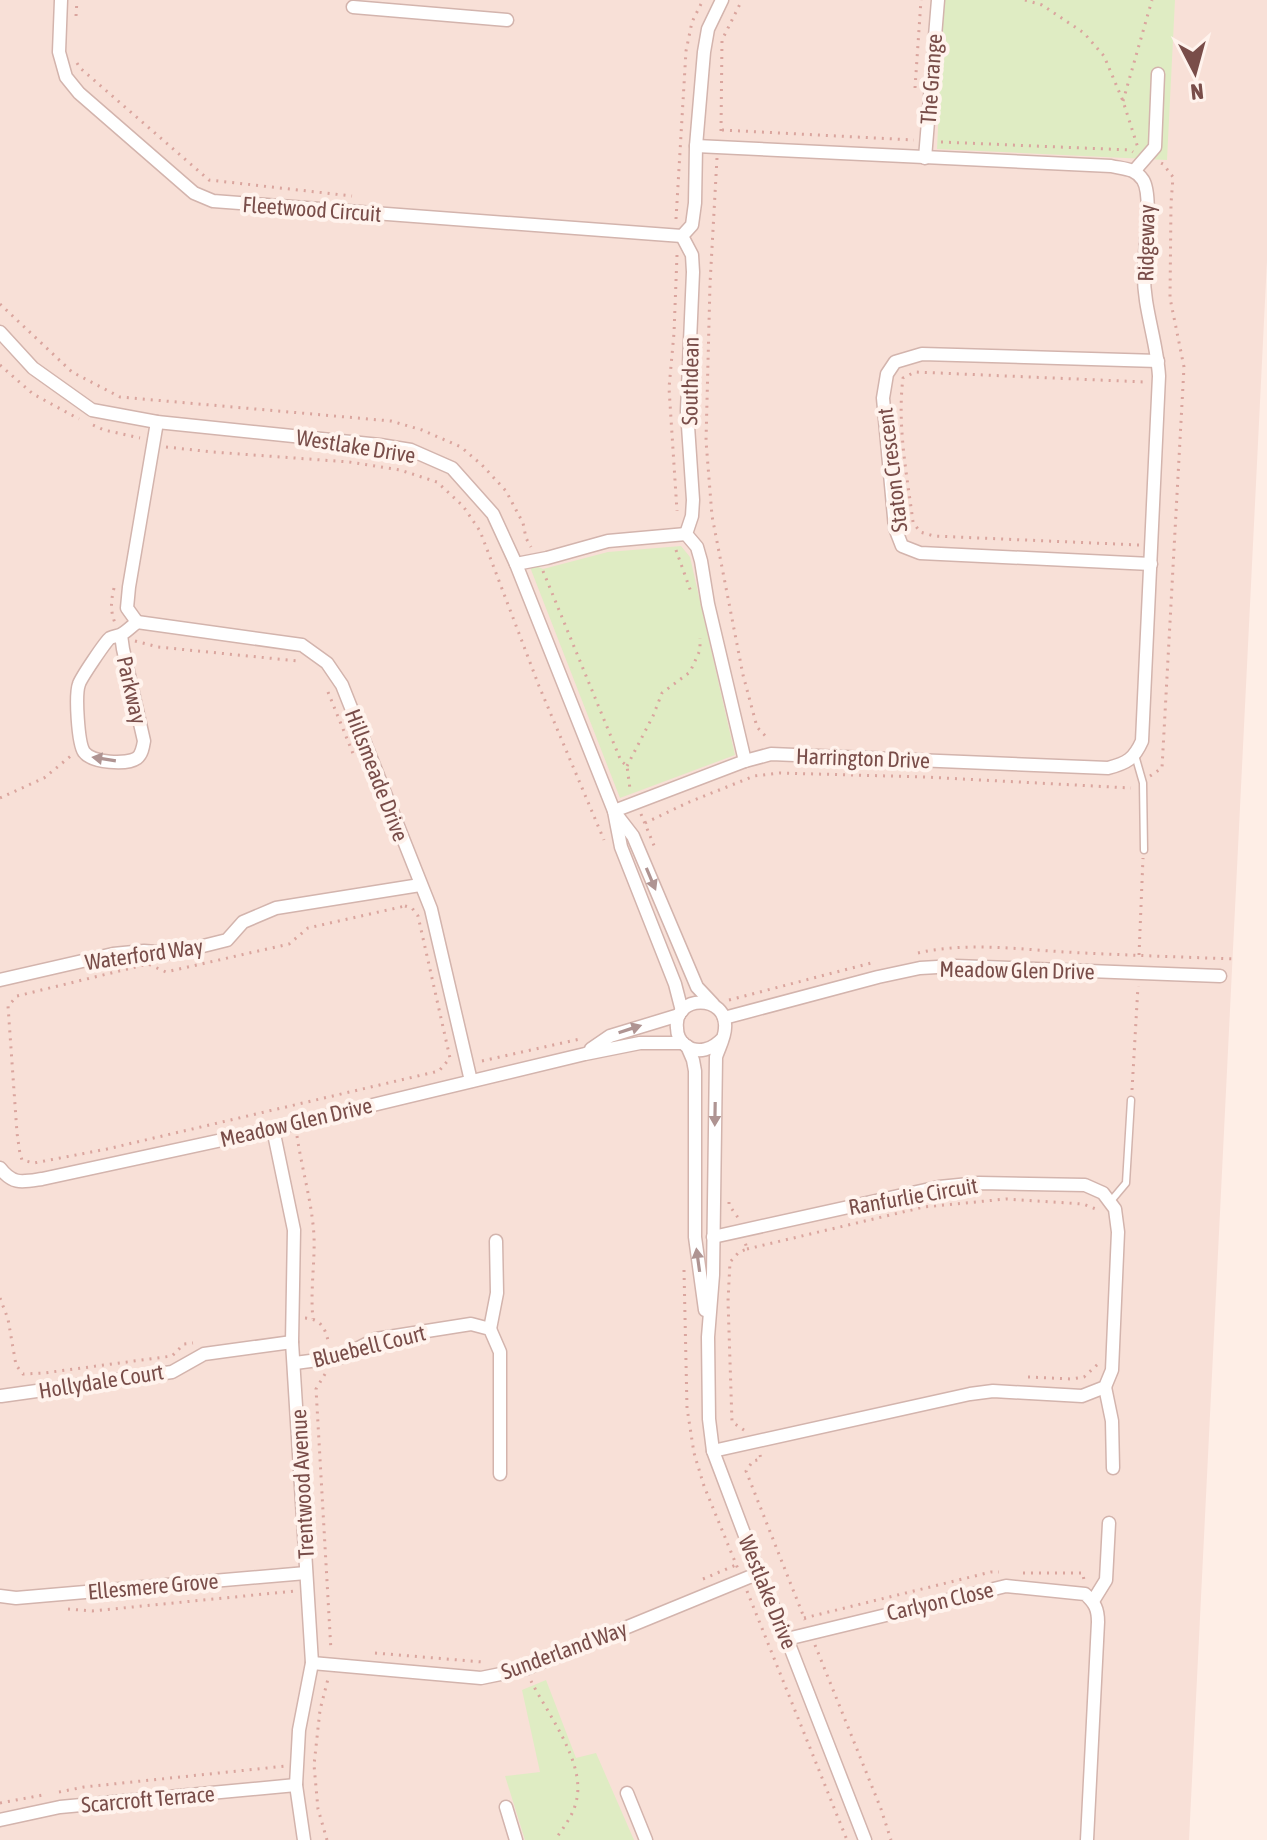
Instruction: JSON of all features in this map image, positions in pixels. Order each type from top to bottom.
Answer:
[{"type":"street","name":"Fleetwood Circuit","points":[[61,0],[59,52],[66,77],[79,93],[194,193],[213,201],[682,236]]},
{"type":"street","points":[[682,236],[692,225],[704,52],[708,29],[722,0]]},
{"type":"street","name":"The Grange","points":[[925,158],[938,0]]},
{"type":"street","points":[[353,7],[375,5],[507,20]]},
{"type":"street","points":[[696,146],[1111,166],[1135,170],[1155,147],[1158,74]]},
{"type":"street","name":"Ridgeway","points":[[1135,170],[1145,183],[1148,200],[1143,275],[1158,361],[1142,741],[1135,755]]},
{"type":"street","name":"Southdean","points":[[682,236],[692,255],[693,272],[687,411],[692,516],[686,534]]},
{"type":"street","name":"Westlake Drive","points":[[0,332],[33,368],[92,410],[157,422],[411,450],[452,468],[493,514],[516,564],[614,811],[621,847],[675,984],[680,1013]]},
{"type":"street","name":"Staton Crescent","points":[[1151,564],[920,553],[902,546],[895,528],[883,398],[887,374],[895,362],[922,354],[1158,361]]},
{"type":"street","name":"Parkway","points":[[137,622],[127,608],[129,587],[157,422]]},
{"type":"street","points":[[516,564],[608,541],[686,534],[697,547],[701,561],[708,604],[745,761]]},
{"type":"street","points":[[123,634],[137,622]]},
{"type":"street","name":"Hillsmeade Drive","points":[[137,622],[302,645],[327,663],[342,685],[431,909],[471,1081]]},
{"type":"street","name":"Parkway","points":[[123,634],[123,649],[144,741],[143,751],[127,762],[104,761],[91,758],[81,744],[77,692],[80,681],[110,638],[123,634]]},
{"type":"street","name":"Harrington Drive","points":[[614,811],[745,761],[775,754],[1108,768],[1122,764],[1135,755]]},
{"type":"street","name":"Westlake Drive","points":[[614,811],[633,836],[697,987],[713,1004]]},
{"type":"street","name":"Waterford Way","points":[[0,980],[113,954],[144,951],[169,953],[199,947],[227,940],[243,922],[276,908],[420,885]]},
{"type":"street","name":"Meadow Glen Drive","points":[[729,1016],[920,968],[955,966],[1220,976]]},
{"type":"street","points":[[699,1002],[713,1004],[729,1016],[723,1038],[718,1044],[703,1050],[685,1044],[677,1030],[680,1013],[686,1006],[699,1002]]},
{"type":"street","name":"Meadow Glen Drive","points":[[585,1054],[610,1036],[680,1013]]},
{"type":"street","name":"Westlake Drive","points":[[723,1038],[716,1057],[713,1275],[708,1337],[709,1419],[713,1451],[865,1840]]},
{"type":"street","name":"Meadow Glen Drive","points":[[3,1172],[20,1182],[42,1179],[273,1129],[585,1054],[640,1043],[685,1044]]},
{"type":"street","name":"Westlake Drive","points":[[685,1044],[695,1071],[695,1237],[708,1337]]},
{"type":"street","name":"Trentwood Avenue","points":[[273,1129],[294,1230],[292,1342],[312,1663],[299,1730],[296,1785],[304,1840]]},
{"type":"street","name":"Ranfurlie Circuit","points":[[713,1237],[939,1187],[979,1183],[1085,1185],[1103,1193],[1110,1202]]},
{"type":"street","points":[[1110,1202],[1115,1209],[1118,1232],[1112,1370],[1105,1387],[1112,1421],[1113,1468]]},
{"type":"street","points":[[496,1241],[497,1293],[490,1329],[500,1352],[500,1474]]},
{"type":"street","name":"Bluebell Court","points":[[295,1363],[341,1357],[376,1339],[471,1324],[490,1329]]},
{"type":"street","name":"Hollydale Court","points":[[0,1396],[172,1372],[204,1354],[292,1342]]},
{"type":"street","points":[[713,1451],[970,1394],[993,1391],[1082,1396],[1105,1387]]},
{"type":"street","points":[[1087,1840],[1098,1622],[1098,1611],[1089,1598],[1106,1580],[1109,1523]]},
{"type":"street","name":"Ellesmere Grove","points":[[0,1596],[16,1598],[306,1573]]},
{"type":"street","name":"Sunderland Way","points":[[312,1663],[481,1678],[525,1669],[759,1573]]},
{"type":"street","name":"Carlyon Close","points":[[787,1639],[1006,1586],[1089,1598]]},
{"type":"street","name":"Scarcroft Terrace","points":[[0,1820],[60,1807],[296,1785]]},
{"type":"street","points":[[627,1793],[646,1840]]},
{"type":"street","points":[[506,1807],[516,1840]]},
{"type":"lane","name":"Ridgeway","points":[[1135,755],[1143,788],[1144,850]]},
{"type":"lane","points":[[1110,1202],[1126,1183],[1131,1100]]},
{"type":"path","points":[[75,23],[77,0]]},
{"type":"path","points":[[742,0],[722,40],[722,130],[717,147],[706,441],[712,516],[743,675],[757,727],[768,737],[780,773]]},
{"type":"path","points":[[915,89],[921,0]]},
{"type":"path","points":[[927,141],[1130,150],[1141,157],[1104,56],[1084,33],[1042,5],[1025,0]]},
{"type":"path","points":[[1123,101],[1152,0]]},
{"type":"path","points":[[75,59],[80,68],[209,180],[353,196]]},
{"type":"path","points":[[722,130],[916,140],[915,130]]},
{"type":"path","points":[[645,823],[754,776],[780,773],[1151,787],[1150,775],[1162,768],[1184,367],[1170,298],[1173,177],[1163,164],[1145,158]]},
{"type":"path","points":[[0,304],[72,372],[120,397],[391,421],[461,447],[506,491],[523,523],[526,538],[540,560],[621,761],[627,766]]},
{"type":"path","points":[[0,365],[33,394],[104,430],[165,446],[349,462],[418,475],[437,482],[463,506],[480,531],[539,686],[608,848]]},
{"type":"path","points":[[1158,382],[915,372],[903,378],[902,438],[913,522],[920,532],[934,536],[1174,547]]},
{"type":"path","points":[[675,546],[693,597]]},
{"type":"path","points":[[114,588],[111,611],[123,634],[134,641],[158,647],[307,662]]},
{"type":"path","points":[[656,850],[635,803],[627,766],[662,693],[690,672],[700,650],[700,636]]},
{"type":"path","points":[[325,683],[356,761]]},
{"type":"path","points":[[0,798],[44,778],[81,744]]},
{"type":"path","points":[[1131,1100],[1144,850]]},
{"type":"path","points":[[406,887],[412,899],[412,908],[418,916],[450,1058],[439,1071],[107,1149],[34,1163],[22,1160],[17,1133],[8,1006],[17,996],[148,964],[166,972],[289,944],[308,928],[323,924],[405,906],[412,908]]},
{"type":"path","points":[[729,1000],[729,1016]]},
{"type":"path","points":[[443,1068],[584,1039]]},
{"type":"path","points":[[289,1107],[311,1212],[314,1239],[313,1319]]},
{"type":"path","points":[[728,1191],[729,1205],[739,1216],[747,1249]]},
{"type":"path","points":[[891,1840],[746,1471],[753,1461],[761,1459],[758,1441],[752,1429],[743,1430],[732,1422],[728,1301],[730,1262],[739,1252],[747,1249],[924,1207],[1006,1199],[1083,1204],[1104,1216]]},
{"type":"path","points":[[684,1267],[687,1408],[694,1453],[704,1486],[847,1840]]},
{"type":"path","points":[[0,1298],[8,1319],[16,1365],[23,1374],[172,1356],[184,1344],[198,1342]]},
{"type":"path","points":[[293,1318],[313,1319],[321,1323],[332,1358],[329,1370],[316,1389],[331,1650],[314,1765],[318,1809],[327,1840]]},
{"type":"path","points":[[1019,1377],[1084,1377],[1095,1369],[1101,1359]]},
{"type":"path","points":[[692,1584],[736,1565]]},
{"type":"path","points":[[804,1618],[991,1572],[1006,1572]]},
{"type":"path","points":[[1021,1572],[1083,1573],[1089,1598]]},
{"type":"path","points":[[56,1609],[92,1611],[307,1588]]},
{"type":"path","points":[[376,1653],[484,1662]]},
{"type":"path","points":[[525,1669],[547,1706],[576,1771],[577,1799],[555,1840]]},
{"type":"path","points":[[57,1792],[269,1767],[314,1765]]},
{"type":"path","points":[[0,1803],[44,1795]]},
{"type":"shaded area","points":[[0,0],[1267,0],[1267,260],[1189,1840],[0,1840]]},
{"type":"green space","points":[[944,0],[1175,0],[1167,160],[937,149]]},
{"type":"green space","points":[[681,546],[690,557],[735,755],[620,798],[528,562],[543,569],[608,552]]},
{"type":"green space","points":[[546,1680],[576,1758],[596,1753],[634,1840],[525,1840],[505,1776],[540,1772],[522,1690]]}]
